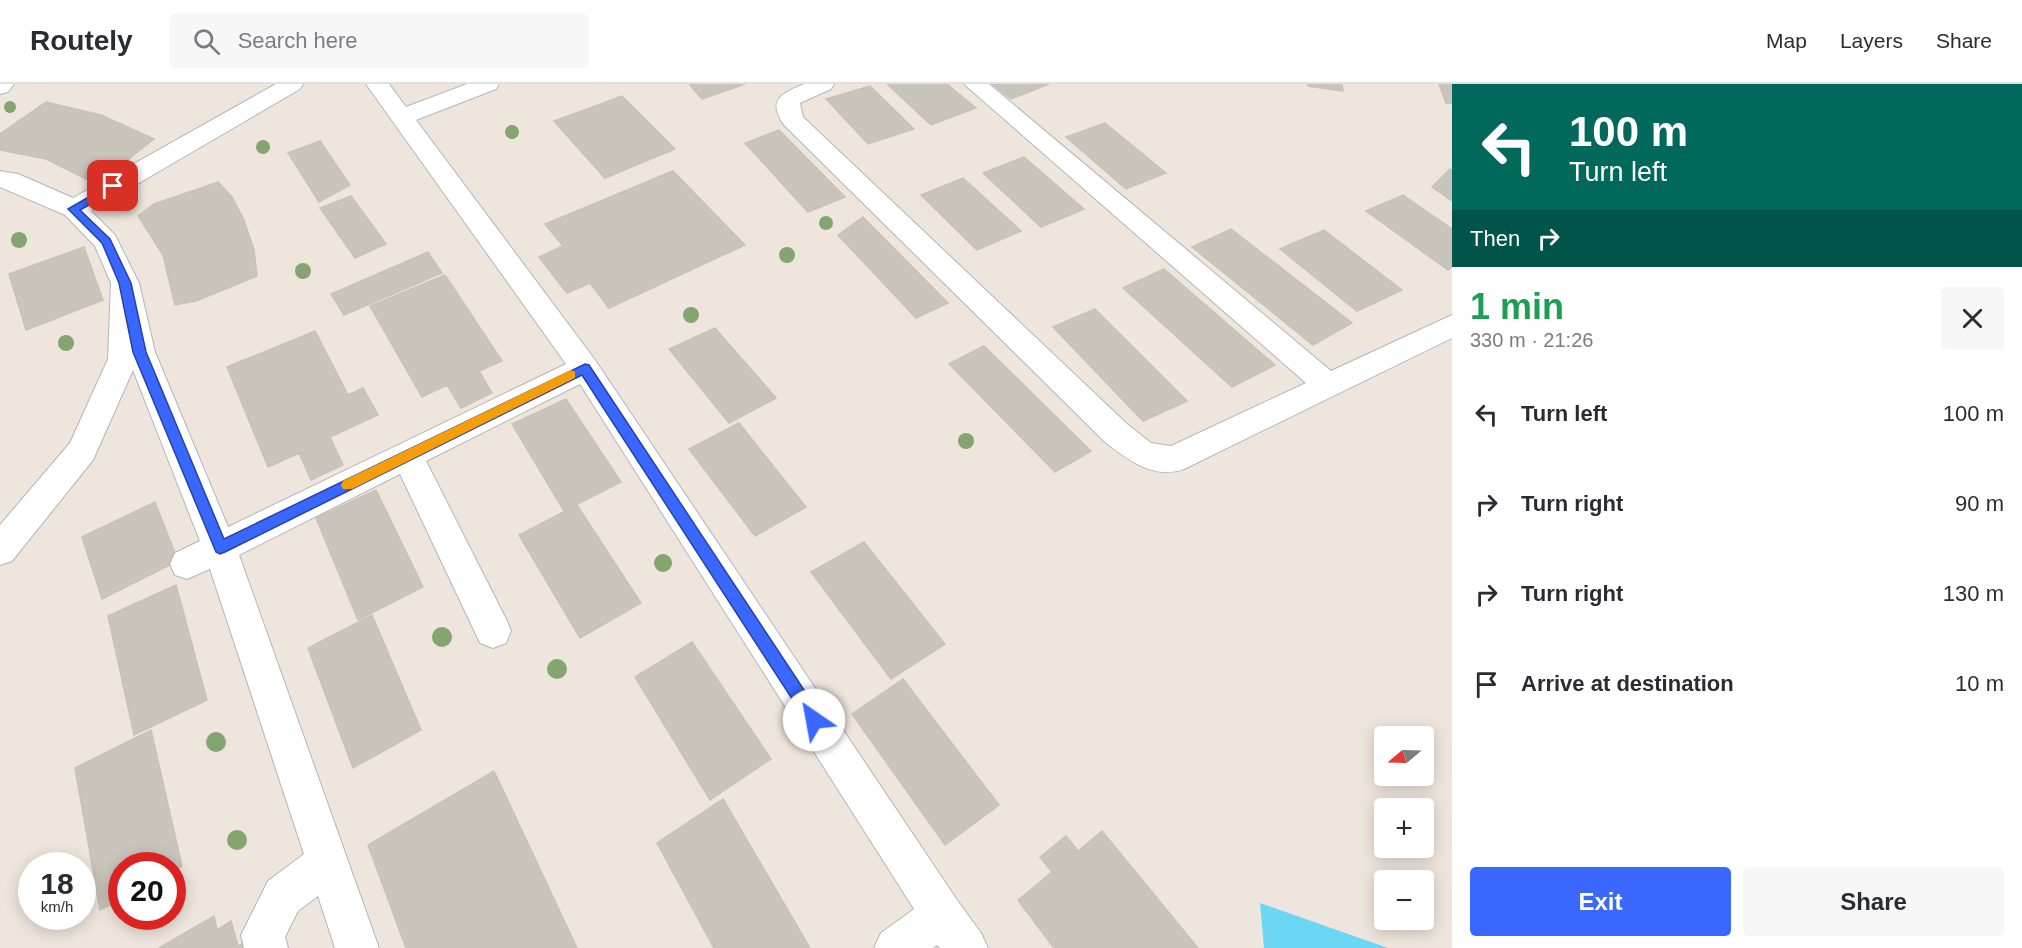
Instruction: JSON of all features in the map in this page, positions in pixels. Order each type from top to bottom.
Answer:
[{"type":"street","points":[[74,209],[292,84]]},
{"type":"street","points":[[377,84],[585,368],[954,931],[896,948]]},
{"type":"street","points":[[402,117],[488,84]]},
{"type":"street","points":[[823,84],[789,99],[788,106],[792,120],[1116,433],[1143,454],[1173,460],[1452,326]]},
{"type":"street","points":[[975,84],[1328,386]]},
{"type":"street","points":[[0,179],[9,180],[74,209],[106,241],[125,283],[140,352],[220,548],[357,948]]},
{"type":"street","points":[[0,550],[82,451],[123,359],[125,283]]},
{"type":"street","points":[[187,564],[585,368]]},
{"type":"street","points":[[407,456],[493,631]]},
{"type":"street","points":[[266,948],[262,934],[283,896],[327,863]]},
{"type":"water","points":[[1260,903],[1388,948],[1264,948]]},
{"type":"building","points":[[689,84],[745,84],[702,99]]},
{"type":"building","points":[[887,84],[947,84],[976,108],[931,125]]},
{"type":"building","points":[[992,84],[1049,84],[1011,99]]},
{"type":"building","points":[[1308,84],[1342,84],[1343,91],[1308,86]]},
{"type":"building","points":[[1439,84],[1452,84],[1452,103],[1446,103]]},
{"type":"building","points":[[870,86],[914,129],[868,144],[826,99]]},
{"type":"building","points":[[622,96],[675,149],[605,178],[554,121]]},
{"type":"building","points":[[46,102],[101,115],[154,139],[107,176],[88,180],[46,159],[0,150],[0,134]]},
{"type":"building","points":[[1105,123],[1166,173],[1126,189],[1066,137]]},
{"type":"building","points":[[779,130],[845,197],[808,212],[745,143]]},
{"type":"building","points":[[320,141],[350,185],[319,202],[288,153]]},
{"type":"building","points":[[1024,157],[1084,209],[1041,227],[983,173]]},
{"type":"building","points":[[1450,169],[1452,171],[1452,201],[1432,187]]},
{"type":"building","points":[[673,171],[745,245],[609,308],[590,283],[567,293],[539,257],[563,246],[545,224]]},
{"type":"building","points":[[963,178],[1021,231],[977,250],[921,195]]},
{"type":"building","points":[[218,182],[232,197],[244,220],[254,250],[257,276],[196,301],[175,305],[163,255],[138,216],[154,204]]},
{"type":"building","points":[[1403,195],[1452,229],[1452,267],[1448,270],[1366,211]]},
{"type":"building","points":[[351,196],[386,244],[355,258],[320,208]]},
{"type":"building","points":[[863,217],[948,303],[916,318],[838,235]]},
{"type":"building","points":[[1231,229],[1352,323],[1313,345],[1192,247]]},
{"type":"building","points":[[1324,230],[1402,290],[1357,311],[1280,249]]},
{"type":"building","points":[[84,247],[103,300],[26,330],[9,274]]},
{"type":"building","points":[[428,252],[442,273],[344,315],[331,294]]},
{"type":"building","points":[[1164,269],[1275,365],[1232,387],[1123,288]]},
{"type":"building","points":[[445,275],[502,361],[479,371],[492,393],[461,408],[447,385],[422,397],[370,306]]},
{"type":"building","points":[[1095,309],[1187,401],[1143,421],[1053,327]]},
{"type":"building","points":[[715,328],[776,398],[729,423],[669,349]]},
{"type":"building","points":[[315,331],[348,395],[363,388],[378,415],[330,437],[343,465],[311,480],[299,453],[268,467],[227,367]]},
{"type":"building","points":[[984,346],[1091,451],[1055,472],[949,364]]},
{"type":"building","points":[[566,399],[621,482],[564,511],[512,424]]},
{"type":"building","points":[[739,423],[806,507],[755,536],[689,449]]},
{"type":"building","points":[[376,490],[423,587],[358,620],[316,518]]},
{"type":"building","points":[[155,502],[178,561],[102,599],[82,537]]},
{"type":"building","points":[[577,505],[641,603],[580,638],[519,535]]},
{"type":"building","points":[[864,542],[945,644],[891,679],[811,572]]},
{"type":"building","points":[[176,585],[207,700],[134,735],[108,616]]},
{"type":"building","points":[[372,615],[421,730],[353,768],[308,648]]},
{"type":"building","points":[[692,642],[771,759],[710,800],[635,677]]},
{"type":"building","points":[[903,679],[999,805],[945,845],[852,714]]},
{"type":"building","points":[[151,730],[179,852],[108,852],[108,906],[100,910],[96,887],[96,852],[90,852],[75,768]]},
{"type":"building","points":[[494,771],[577,948],[406,948],[368,845]]},
{"type":"building","points":[[723,799],[810,948],[714,948],[657,843]]},
{"type":"building","points":[[1102,831],[1198,948],[1054,948],[1018,900],[1052,872],[1040,857],[1066,836],[1078,851]]},
{"type":"building","points":[[214,916],[217,930],[231,921],[238,946],[256,936],[259,948],[159,948]]},
{"type":"slow traffic","points":[[347,485],[571,375]]},
{"type":"route","points":[[113,186],[74,209],[106,241],[125,283],[140,352],[220,548],[585,368],[814,720]]}]
